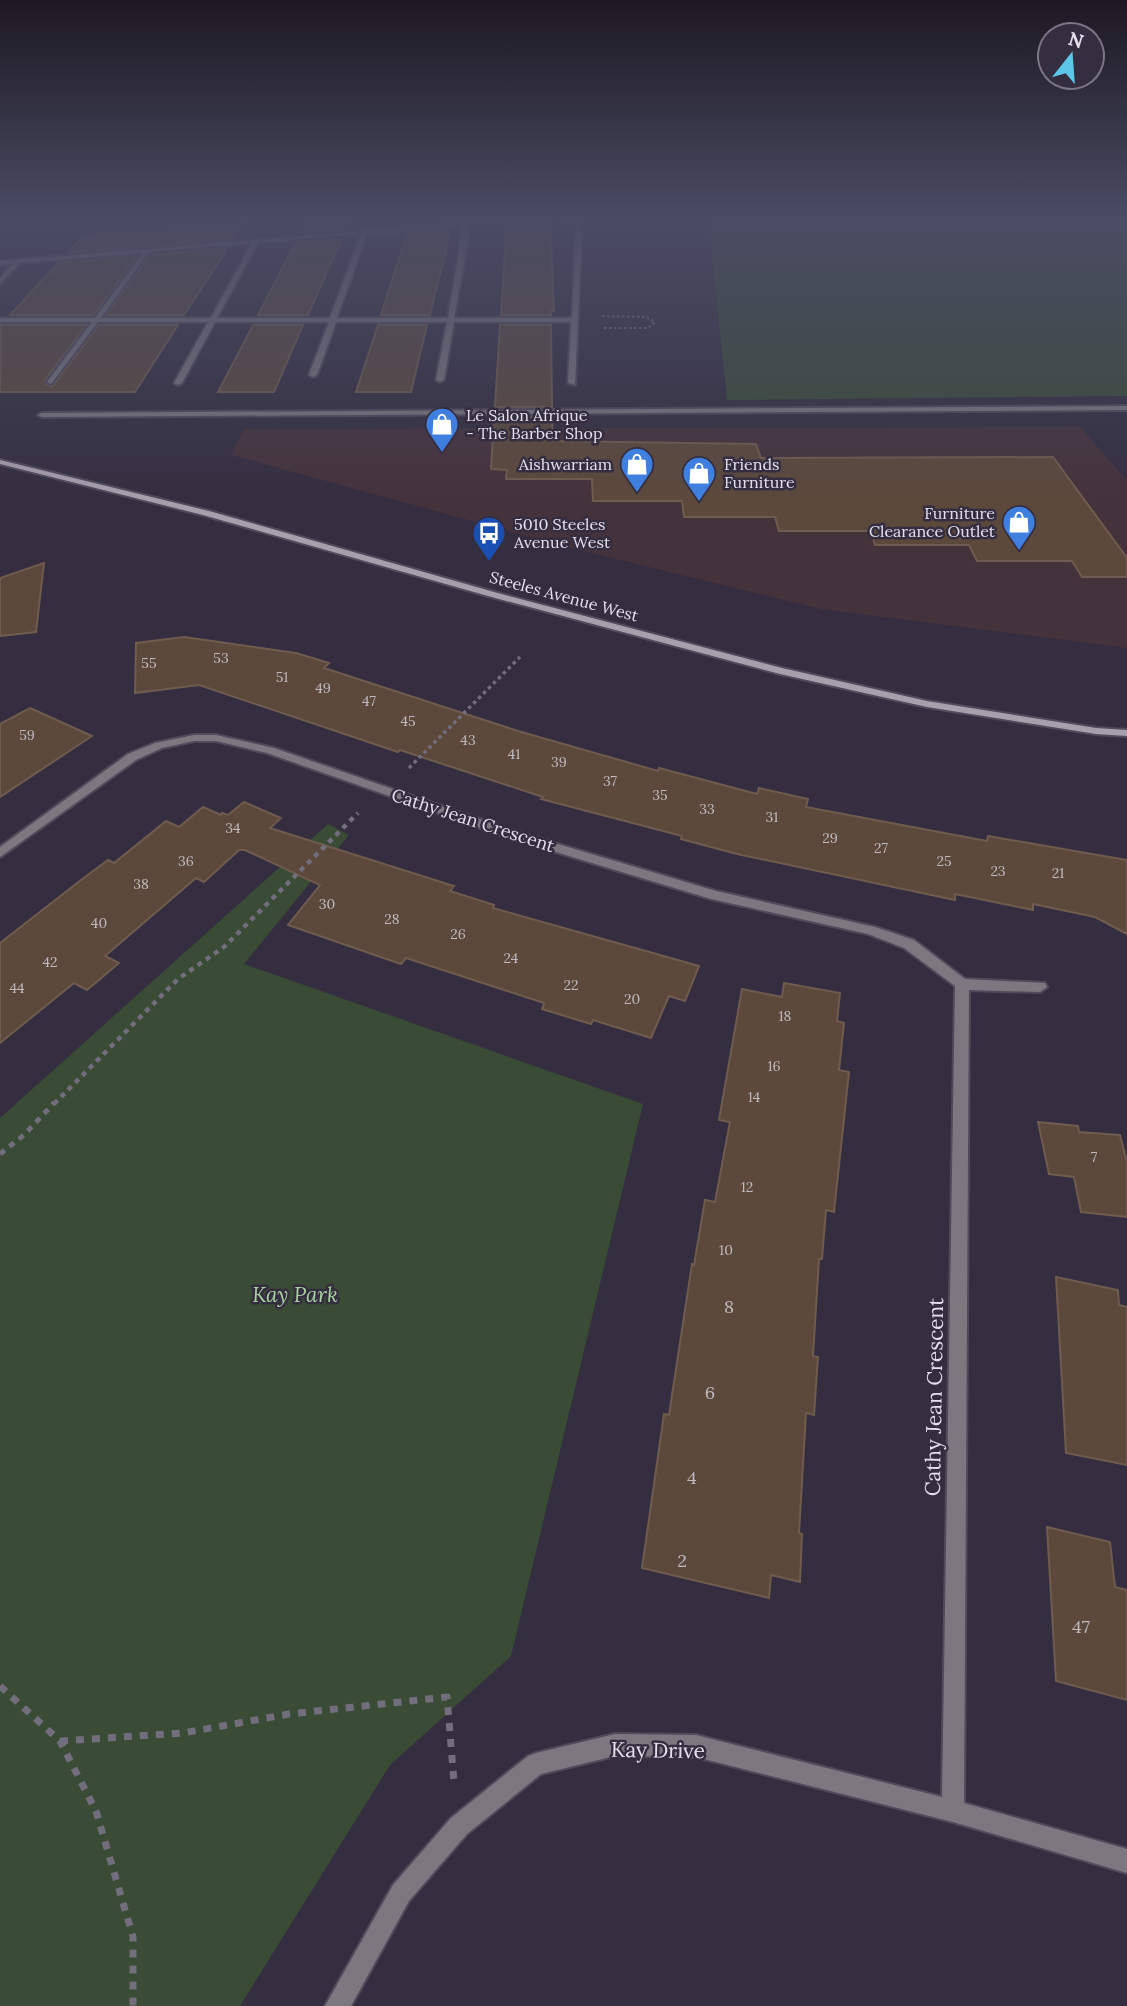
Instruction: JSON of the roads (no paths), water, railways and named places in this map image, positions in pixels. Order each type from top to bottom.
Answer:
[{"type":"main road","name":"Steeles Avenue West","points":[[0,462],[206,513],[491,594],[780,671],[927,704],[1096,731],[1127,733]]},
{"type":"street","points":[[51,382],[101,313]]},
{"type":"street","points":[[178,383],[215,313]]},
{"type":"street","points":[[313,375],[335,313]]},
{"type":"street","points":[[440,380],[452,313]]},
{"type":"street","points":[[572,383],[574,313]]},
{"type":"street","points":[[0,320],[574,320]]},
{"type":"street","points":[[42,415],[1127,408]]},
{"type":"street","name":"Cathy Jean Crescent","points":[[0,852],[132,757],[159,745],[194,738],[227,740],[270,750],[510,834],[716,896],[870,930],[909,944],[962,984],[953,1811]]},
{"type":"street","points":[[962,984],[1040,987]]},
{"type":"street","name":"Kay Drive","points":[[337,2006],[401,1893],[458,1826],[536,1764],[615,1745],[696,1746],[953,1811],[1127,1861]]},
{"type":"place","name":"Le Salon Afrique - The Barber Shop","points":[[442,454]]},
{"type":"place","name":"Aishwarriam","points":[[637,494]]},
{"type":"place","name":"Friends Furniture","points":[[699,503]]},
{"type":"place","name":"Furniture Clearance Outlet","points":[[1019,552]]},
{"type":"place","name":"5010 Steeles Avenue West","points":[[489,563]]},
{"type":"park label","name":"Kay Park","points":[[295,1294]]}]
